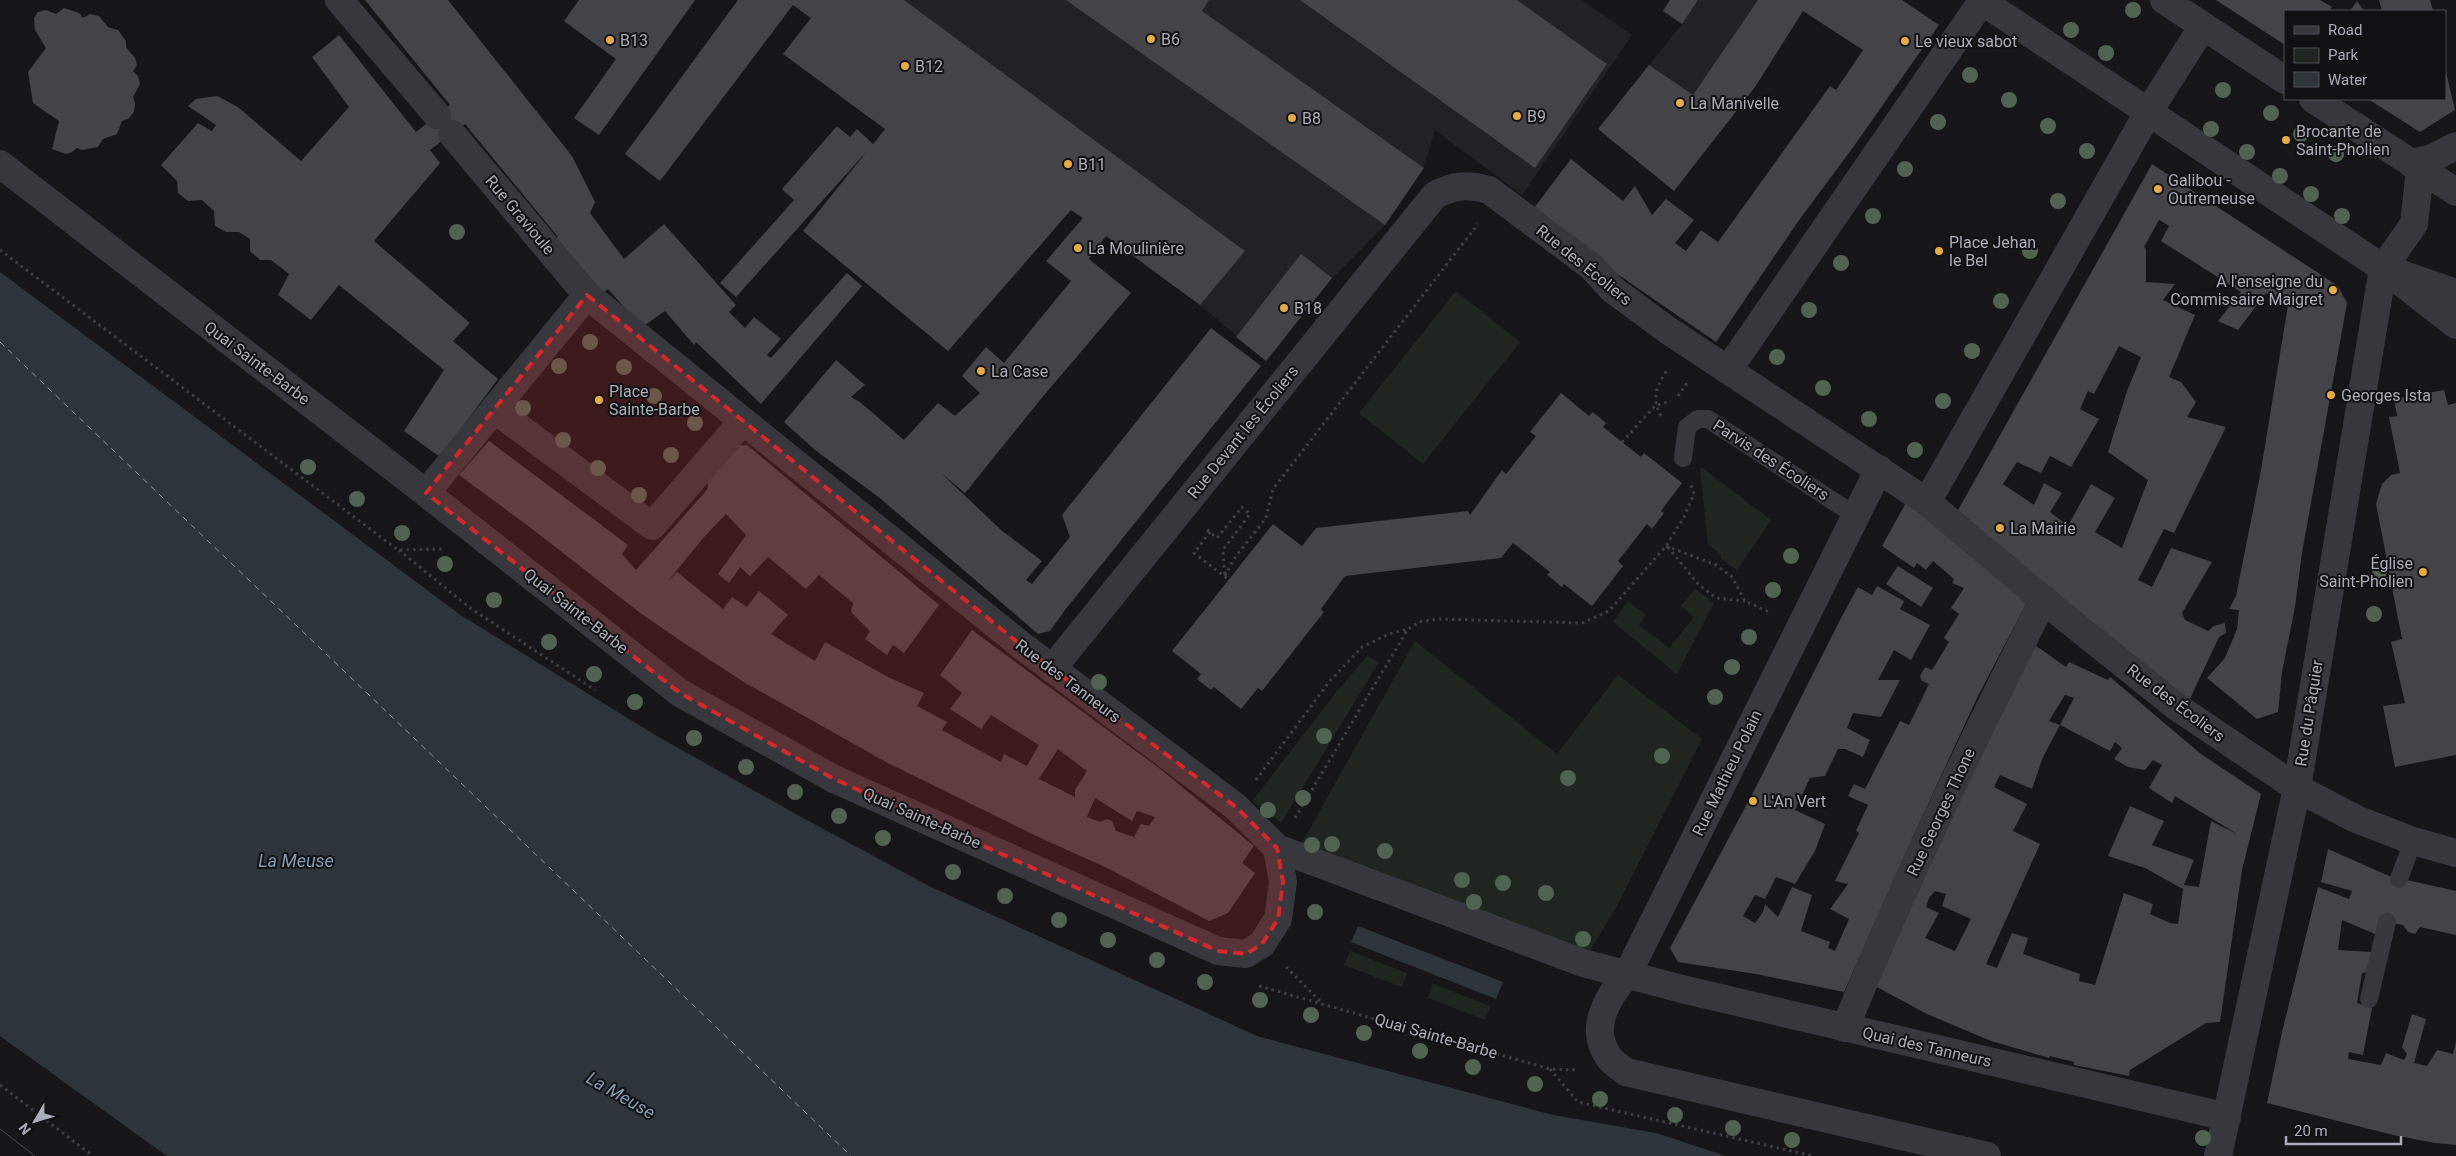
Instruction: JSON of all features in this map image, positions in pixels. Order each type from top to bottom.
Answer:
[{"type":"street","name":"Rue Gravioule","points":[[340,0],[587,295]]},
{"type":"street","points":[[2164,0],[2284,79]]},
{"type":"street","points":[[2203,26],[2149,111],[1927,502],[1728,370],[1981,1],[2149,111],[2383,268],[2456,325]]},
{"type":"street","points":[[2315,100],[2456,192]]},
{"type":"street","points":[[2415,166],[2456,146]]},
{"type":"street","name":"Quai Sainte-Barbe","points":[[0,164],[426,493],[680,693],[834,779],[1218,951],[1246,954],[1262,944]]},
{"type":"street","points":[[2383,268],[2414,224],[2415,166]]},
{"type":"street","name":"Rue des Écoliers","points":[[1435,195],[1452,187],[1471,185],[1489,190],[1592,267],[1612,289],[1666,329],[1728,370]]},
{"type":"street","name":"Rue Devant les Écoliers","points":[[1052,669],[1435,195]]},
{"type":"street","points":[[2383,268],[2456,293]]},
{"type":"street","name":"Rue du Pâquier","points":[[2218,1156],[2297,788],[2383,268]]},
{"type":"street","points":[[426,493],[494,409],[587,295],[743,421],[652,526],[494,409]]},
{"type":"street","name":"Rue des Tanneurs","points":[[743,421],[1052,669],[1236,807],[1277,848]]},
{"type":"street","name":"Rue Mathieu Polain","points":[[1879,469],[1627,975],[1609,999],[1600,1024],[1600,1042],[1609,1058],[1626,1072],[1988,1156]]},
{"type":"street","name":"Rue des Écoliers","points":[[1927,502],[2178,706],[2297,788],[2356,819],[2413,841],[2456,853]]},
{"type":"street","name":"Rue Georges Thone","points":[[1845,1028],[1871,962],[1958,774],[2044,598]]},
{"type":"street","points":[[1262,944],[1278,919],[1283,882],[1277,848]]},
{"type":"street","name":"Quai des Tanneurs","points":[[1277,848],[1583,963],[1845,1028],[2227,1117]]},
{"type":"lane","name":"Parvis des Écoliers","points":[[1683,458],[1687,427],[1698,419],[1708,419],[1856,516]]},
{"type":"lane","points":[[2399,878],[2413,841]]},
{"type":"lane","points":[[2369,999],[2387,922]]},
{"type":"path","points":[[1227,578],[1234,559],[1266,518],[1273,489],[1473,230]]},
{"type":"path","points":[[0,250],[398,550],[470,608],[595,690]]},
{"type":"path","points":[[1260,775],[1329,682],[1362,647],[1389,634],[1408,629],[1419,622],[1437,618],[1582,623],[1609,611],[1666,546],[1684,517],[1694,494],[1683,458],[1655,406],[1656,386],[1670,366]]},
{"type":"path","points":[[1622,442],[1655,406],[1676,399],[1690,378]]},
{"type":"path","points":[[1242,508],[1250,514],[1223,550],[1227,578],[1194,554],[1210,532],[1217,538],[1242,508]]},
{"type":"path","points":[[1666,546],[1698,584],[1716,598],[1745,601],[1800,627]]},
{"type":"path","points":[[1666,546],[1716,565],[1732,577],[1745,601]]},
{"type":"path","points":[[398,550],[434,549]]},
{"type":"path","points":[[1277,848],[1408,629]]},
{"type":"path","points":[[1262,944],[1323,1004]]},
{"type":"path","name":"Quai Sainte-Barbe","points":[[1249,983],[1550,1069],[1578,1102],[1814,1156]]},
{"type":"path","points":[[0,1085],[93,1156]]},
{"type":"highlighted area","points":[[587,295],[1021,645],[1236,807],[1277,848],[1283,882],[1278,919],[1262,944],[1246,954],[1218,951],[834,779],[680,693],[426,493]]},
{"type":"shaded area","points":[[786,0],[1582,0],[1632,35],[1522,195],[1435,130],[1424,168],[1385,225],[1332,278],[1266,361],[1200,305]]},
{"type":"shaded area","name":"La Manivelle","points":[[1670,0],[1810,0],[1755,87],[1674,191],[1598,129],[1682,24],[1663,11]]},
{"type":"green space","points":[[1456,291],[1520,342],[1423,464],[1359,413]]},
{"type":"green space","points":[[1700,466],[1771,520],[1737,570],[1721,559],[1721,554],[1708,545]]},
{"type":"green space","points":[[1695,589],[1714,603],[1677,674],[1613,622],[1628,601],[1646,615],[1639,625],[1669,648],[1694,617],[1681,606]]},
{"type":"green space","points":[[1415,641],[1557,754],[1618,675],[1702,739],[1619,902],[1583,963],[1295,855]]},
{"type":"green space","points":[[1367,656],[1379,662],[1281,823],[1252,801],[1338,690]]},
{"type":"green space","points":[[1350,951],[1407,973],[1402,987],[1344,965]]},
{"type":"green space","points":[[1433,984],[1490,1006],[1485,1020],[1428,998]]},
{"type":"water","name":"La Meuse","points":[[0,272],[462,616],[655,735],[931,887],[1257,1036],[1553,1115],[1656,1133],[1726,1156],[167,1156],[0,1036]]},
{"type":"water","points":[[1358,926],[1503,982],[1496,999],[1351,942]]},
{"type":"building","points":[[365,0],[448,0],[572,156],[595,202],[590,213],[624,259],[664,224],[736,305],[729,312],[745,328],[754,317],[781,339],[767,355],[771,358],[847,273],[862,286],[761,404],[696,342],[694,345],[665,311],[642,327],[608,289],[600,295],[554,240],[558,237],[465,124],[430,150],[440,163],[374,241],[470,323],[453,341],[498,379],[440,457],[404,431],[444,370],[339,285],[311,320],[278,295],[289,274],[271,260],[260,260],[250,251],[250,239],[239,232],[226,232],[215,226],[214,211],[202,200],[188,201],[178,193],[177,181],[161,165],[198,123],[212,131],[216,125],[188,106],[196,99],[217,96],[238,107],[301,161],[349,107],[312,57],[339,35],[416,132],[450,105]]},
{"type":"building","points":[[579,0],[695,0],[599,135],[574,118],[616,59],[564,21]]},
{"type":"building","points":[[738,0],[904,0],[1245,251],[1200,305],[1106,236],[1089,259],[1131,293],[1040,400],[965,493],[941,473],[1001,530],[1042,561],[1026,580],[1032,584],[1070,537],[1062,515],[1211,328],[1261,366],[1050,631],[1038,634],[881,499],[815,450],[784,422],[836,360],[865,385],[851,397],[860,402],[904,440],[938,403],[955,416],[980,393],[962,376],[986,347],[1004,363],[1071,281],[1046,261],[1083,218],[1071,210],[948,351],[803,231],[868,150],[736,297],[720,283],[794,200],[782,189],[837,126],[850,137],[857,129],[873,144],[885,129],[783,54],[811,18],[793,5],[660,181],[625,154]]},
{"type":"building","name":"B8","points":[[1066,0],[1209,0],[1202,11],[1424,168],[1385,225]]},
{"type":"building","name":"B9","points":[[1300,0],[1517,0],[1607,64],[1535,168]]},
{"type":"building","points":[[1670,0],[1698,0],[1682,24],[1663,11]]},
{"type":"building","points":[[1758,0],[1902,0],[1939,25],[1797,223],[1716,342],[1610,269],[1534,208],[1571,159],[1623,201],[1635,186],[1652,215],[1666,199],[1694,220],[1675,243],[1686,251],[1701,230],[1718,242],[1830,86],[1836,90],[1863,50],[1803,11],[1755,87],[1674,191],[1598,129],[1649,65],[1693,95]]},
{"type":"building","points":[[2216,0],[2320,0],[2332,7],[2330,10],[2284,10],[2284,44]]},
{"type":"building","points":[[2379,0],[2430,0],[2433,10],[2382,10]]},
{"type":"building","points":[[2357,1],[2363,10],[2351,10]]},
{"type":"building","points":[[64,8],[79,13],[83,18],[90,14],[99,16],[108,27],[118,30],[126,41],[126,47],[135,58],[137,65],[133,71],[138,76],[140,84],[133,97],[135,103],[134,112],[128,119],[122,121],[117,134],[103,139],[98,147],[82,150],[77,148],[66,154],[52,149],[59,121],[33,103],[28,72],[46,48],[35,30],[34,18],[38,12],[46,10],[56,14]]},
{"type":"building","points":[[2446,72],[2455,110],[2420,132],[2370,100],[2446,100]]},
{"type":"building","points":[[2152,164],[2338,286],[2347,303],[2302,553],[2295,607],[2282,672],[2278,712],[2257,719],[2207,678],[2225,658],[2237,629],[2239,610],[2229,609],[2236,596],[2261,470],[2288,305],[2281,299],[2278,303],[2266,293],[2238,330],[2218,321],[2241,292],[2161,241],[2169,226],[2159,220],[2144,247],[2146,249],[2146,282],[2175,284],[2163,300],[2195,315],[2169,377],[2181,382],[2196,402],[2187,417],[2226,427],[2174,533],[2164,529],[2138,580],[2152,587],[2171,548],[2212,562],[2182,613],[2185,620],[2208,631],[2214,626],[2225,623],[2226,633],[2219,637],[2188,703],[1957,512]],"holes":[[[2119,346],[2141,357],[2127,391],[2108,452],[2148,480],[2122,548],[2095,532],[2115,498],[2091,484],[2068,526],[2050,512],[2062,493],[2044,483],[2034,505],[2003,484],[2017,462],[2041,473],[2050,456],[2071,467],[2099,419],[2080,409],[2088,391],[2094,394]]]},
{"type":"building","name":"B18","points":[[1301,254],[1332,278],[1266,361],[1236,337]]},
{"type":"building","name":"Église Saint-Pholien","points":[[2444,390],[2448,405],[2456,403],[2456,755],[2395,767],[2383,706],[2405,703],[2391,642],[2402,639],[2376,504],[2382,484],[2391,475],[2400,473],[2389,417],[2397,416],[2394,399]]},
{"type":"building","points":[[1561,393],[1589,416],[1593,412],[1606,423],[1603,427],[1641,457],[1644,453],[1682,483],[1661,511],[1664,513],[1652,529],[1647,524],[1618,561],[1623,566],[1592,606],[1564,584],[1562,587],[1547,575],[1550,572],[1513,543],[1501,558],[1345,576],[1321,609],[1324,612],[1262,691],[1258,688],[1241,709],[1214,687],[1211,690],[1197,679],[1201,674],[1172,651],[1273,524],[1302,546],[1316,528],[1468,511],[1470,515],[1502,470],[1506,474],[1536,436],[1530,432]]},
{"type":"building","points":[[489,441],[628,545],[622,554],[636,570],[706,491],[708,488],[707,478],[736,446],[747,445],[939,605],[904,653],[893,645],[887,655],[865,639],[870,631],[851,612],[853,603],[819,575],[806,589],[768,557],[750,576],[740,567],[729,583],[718,574],[746,535],[726,514],[704,537],[668,581],[677,572],[723,609],[732,597],[747,607],[759,591],[788,615],[771,634],[815,661],[825,642],[888,677],[924,693],[917,706],[947,722],[942,730],[1001,762],[1004,754],[1027,766],[1039,745],[991,715],[981,729],[950,709],[962,693],[940,675],[972,630],[1159,768],[1254,846],[1242,863],[1255,873],[1228,913],[1209,921],[1105,867],[1034,835],[886,762],[742,681],[678,639],[639,612],[459,475]],"holes":[[[1058,749],[1087,771],[1075,790],[1075,797],[1039,779]],[[1095,798],[1132,821],[1137,811],[1155,817],[1149,826],[1141,824],[1134,837],[1116,831],[1112,821],[1107,819],[1100,822],[1087,817]]]},
{"type":"building","points":[[1907,501],[2027,602],[1977,698],[1844,992],[1756,974],[1678,962],[1670,948],[1756,787],[1842,616],[1858,587],[1872,595],[1877,586],[1904,601],[1900,609],[1930,625],[1911,660],[1894,650],[1878,680],[1900,680],[1881,717],[1853,713],[1847,728],[1870,740],[1863,757],[1845,749],[1838,749],[1825,776],[1810,778],[1795,810],[1825,824],[1815,851],[1795,884],[1776,877],[1765,899],[1755,895],[1743,916],[1755,923],[1763,912],[1765,904],[1778,917],[1792,887],[1812,895],[1801,931],[1830,942],[1828,948],[1835,951],[1849,919],[1830,909],[1848,884],[1835,881],[1859,833],[1856,831],[1868,805],[1848,796],[1854,784],[1865,789],[1900,721],[1909,725],[1929,684],[1922,681],[1920,676],[1925,667],[1932,670],[1949,642],[1944,638],[1959,614],[1951,608],[1964,588],[1952,583],[1954,579],[1933,561],[1926,570],[1917,563],[1914,568],[1882,546]]},
{"type":"building","points":[[1898,566],[1933,588],[1921,607],[1886,584]]},
{"type":"building","points":[[2032,643],[2066,667],[2069,662],[2108,680],[2110,677],[2201,754],[2261,794],[2242,870],[2220,1022],[2206,1023],[2130,1070],[2129,1076],[2074,1065],[2074,1062],[2050,1056],[2049,1058],[1991,1041],[1927,1014],[1873,985]],"holes":[[[2065,695],[2074,698],[2060,725],[2049,721]],[[2060,725],[2110,751],[2115,742],[2122,748],[2114,759],[2128,767],[2145,770],[2153,760],[2162,765],[2149,788],[2172,803],[2175,796],[2237,834],[2211,821],[2199,887],[2184,885],[2194,860],[2152,845],[2164,821],[2130,806],[2108,856],[2145,868],[2183,889],[2178,924],[2170,923],[2150,914],[2153,904],[2124,893],[2095,985],[2079,981],[2080,974],[2023,954],[2028,938],[2012,933],[1997,968],[1986,964],[2040,844],[2013,831],[2027,804],[1994,787],[2000,775],[2032,789],[2043,757]],[[1935,891],[1946,894],[1942,906],[1971,919],[1955,951],[1925,938],[1939,913],[1926,907],[1929,898]]]},
{"type":"building","points":[[2328,849],[2389,876],[2456,891],[2456,935],[2420,927],[2415,934],[2408,932],[2403,925],[2387,922],[2375,934],[2342,920],[2338,950],[2372,952],[2369,972],[2362,973],[2357,1003],[2372,1008],[2363,1055],[2349,1052],[2348,1059],[2381,1065],[2386,1053],[2404,1060],[2407,1054],[2402,1047],[2412,1014],[2426,1019],[2414,1063],[2427,1066],[2437,1050],[2453,1054],[2456,1041],[2456,1145],[2393,1135],[2267,1103],[2282,1032],[2318,887],[2349,899],[2352,891],[2321,882]]},
{"type":"ferry route","points":[[0,342],[851,1156]]},
{"type":"tram line","points":[[0,1129],[35,1156]]},
{"type":"place","name":"B6","points":[[1151,39]]},
{"type":"place","name":"B13","points":[[610,40]]},
{"type":"place","name":"Le vieux sabot","points":[[1905,41]]},
{"type":"place","name":"B12","points":[[905,66]]},
{"type":"place","name":"La Manivelle","points":[[1680,103]]},
{"type":"place","name":"B9","points":[[1517,116]]},
{"type":"place","name":"B8","points":[[1292,118]]},
{"type":"place","name":"Brocante de Saint-Pholien","points":[[2286,140]]},
{"type":"place","name":"B11","points":[[1068,164]]},
{"type":"place","name":"Galibou - Outremeuse","points":[[2158,189]]},
{"type":"place","name":"La Moulinière","points":[[1078,248]]},
{"type":"place","name":"Place Jehan le Bel","points":[[1939,251]]},
{"type":"place","name":"A l'enseigne du Commissaire Maigret","points":[[2333,290]]},
{"type":"place","name":"B18","points":[[1284,308]]},
{"type":"place","name":"La Case","points":[[981,371]]},
{"type":"place","name":"Georges Ista","points":[[2331,395]]},
{"type":"place","name":"Place Sainte-Barbe","points":[[599,400]]},
{"type":"place","name":"La Mairie","points":[[2000,528]]},
{"type":"place","name":"Église Saint-Pholien","points":[[2423,572]]},
{"type":"place","name":"L'An Vert","points":[[1753,801]]}]
